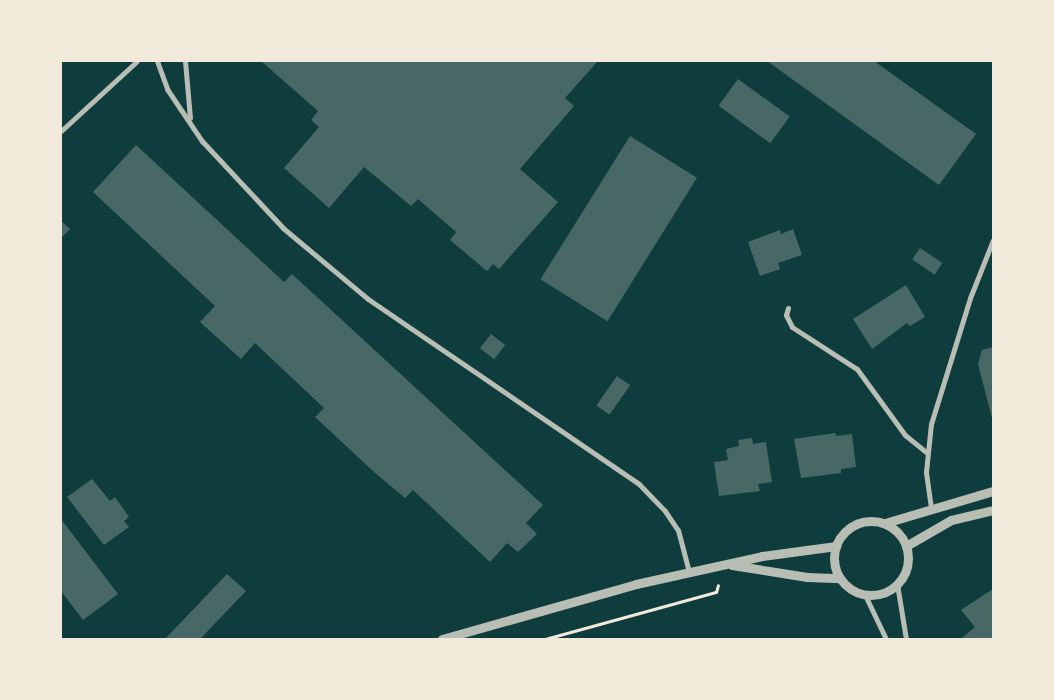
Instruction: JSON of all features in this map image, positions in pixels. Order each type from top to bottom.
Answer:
[{"type":"street","points":[[61,131],[137,61]]},
{"type":"street","points":[[157,61],[167,89],[190,119],[217,160],[242,187],[337,275],[427,341],[639,484],[665,511],[678,530],[689,572]]},
{"type":"street","points":[[185,61],[190,119]]},
{"type":"street","points":[[931,508],[927,453],[932,424],[970,298],[993,240]]},
{"type":"street","points":[[788,308],[786,315],[792,327],[858,369],[905,435],[927,453]]},
{"type":"street","points":[[885,523],[899,534],[906,546],[907,566],[897,584],[886,592],[866,595],[847,586],[840,578],[834,557],[836,546],[854,526],[871,521],[885,523],[993,491]]},
{"type":"street","points":[[906,546],[951,520],[993,510]]},
{"type":"street","points":[[442,639],[595,594],[689,572],[836,546]]},
{"type":"street","points":[[727,565],[807,577],[840,578]]},
{"type":"street","points":[[897,584],[906,639]]},
{"type":"street","points":[[866,595],[886,639]]},
{"type":"path","points":[[544,639],[716,592],[727,565]]},
{"type":"building","points":[[261,61],[598,61],[565,98],[574,106],[520,169],[558,202],[499,269],[493,264],[487,271],[450,240],[456,232],[418,199],[411,206],[364,167],[329,208],[284,168],[319,127],[311,120],[318,111]]},
{"type":"building","points":[[767,61],[874,61],[976,134],[939,185]]},
{"type":"building","points":[[738,79],[790,117],[770,143],[719,106]]},
{"type":"building","points":[[630,136],[697,178],[607,321],[540,279]]},
{"type":"building","points":[[136,145],[284,282],[292,274],[543,505],[526,523],[537,534],[518,552],[507,543],[490,562],[413,490],[405,498],[374,472],[315,417],[324,408],[255,343],[241,359],[200,322],[215,306],[93,192]]},
{"type":"building","points":[[61,221],[70,229],[61,238]]},
{"type":"building","points":[[793,229],[802,255],[778,263],[780,269],[760,276],[748,242],[780,230],[781,234]]},
{"type":"building","points":[[920,248],[942,263],[935,275],[912,260]]},
{"type":"building","points":[[906,285],[925,317],[910,326],[907,323],[872,349],[853,319]]},
{"type":"building","points":[[491,334],[505,345],[494,359],[480,348]]},
{"type":"building","points":[[993,347],[992,418],[978,364],[982,350]]},
{"type":"building","points":[[617,376],[630,385],[609,415],[596,405]]},
{"type":"building","points":[[835,433],[836,436],[852,434],[856,467],[841,469],[841,473],[801,478],[794,439]]},
{"type":"building","points":[[752,438],[753,444],[766,442],[772,482],[758,484],[760,491],[719,496],[714,462],[728,460],[726,449],[739,446],[738,440]]},
{"type":"building","points":[[92,479],[110,501],[115,497],[129,517],[124,521],[129,527],[104,545],[67,497]]},
{"type":"building","points":[[61,519],[118,594],[83,620],[61,591]]},
{"type":"building","points":[[227,574],[246,591],[200,639],[165,639]]},
{"type":"building","points":[[993,589],[993,639],[961,639],[975,627],[961,610]]}]
